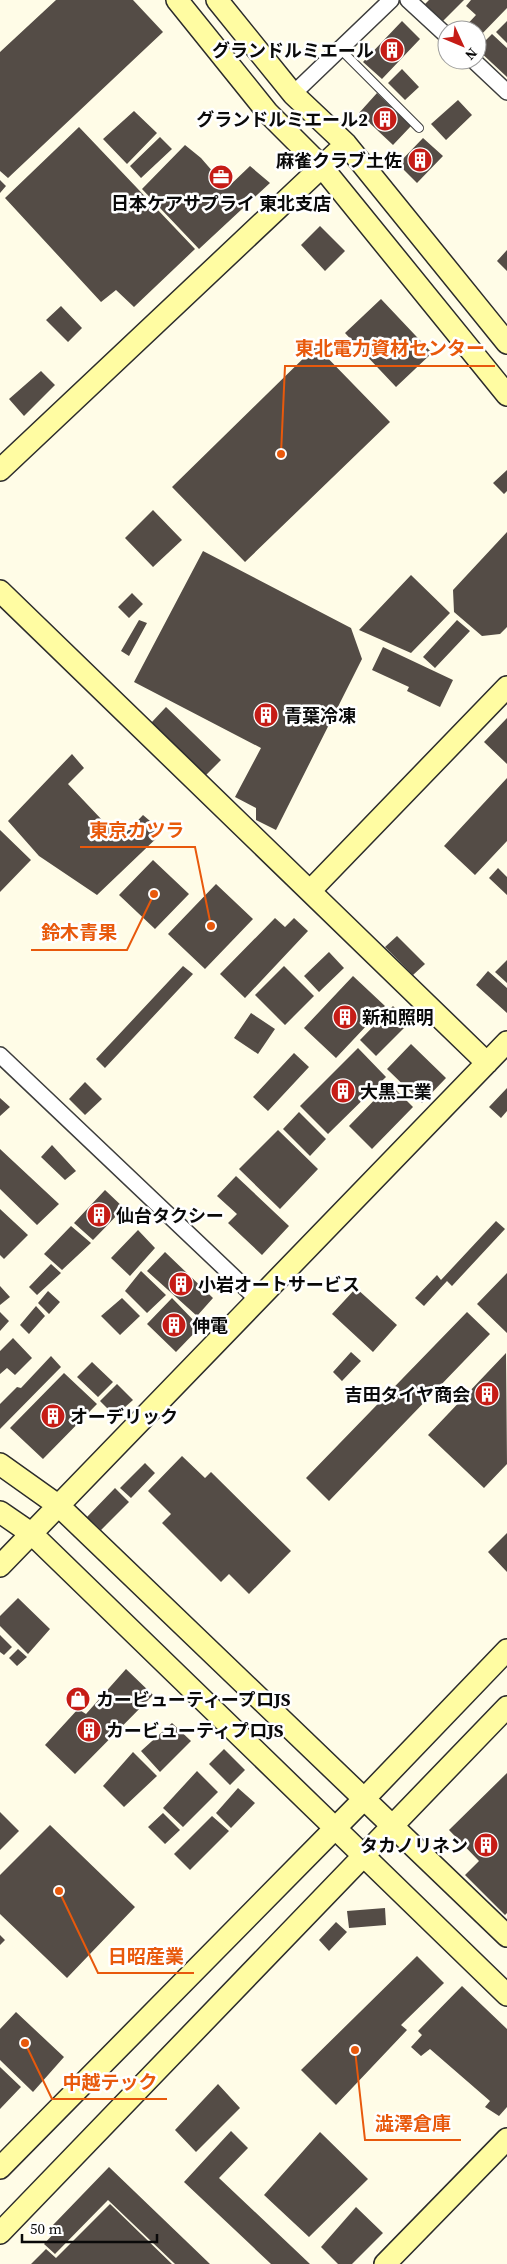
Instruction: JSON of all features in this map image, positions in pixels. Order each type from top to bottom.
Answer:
[{"type":"street","points":[[177,0],[268,113],[322,167],[507,395]]},
{"type":"street","points":[[217,0],[294,94],[346,144],[507,343]]},
{"type":"street","points":[[294,94],[391,0]]},
{"type":"street","points":[[408,0],[437,27]]},
{"type":"street","points":[[484,70],[507,92]]},
{"type":"street","points":[[0,470],[346,144]]},
{"type":"street","points":[[0,590],[487,1063]]},
{"type":"street","points":[[310,890],[507,687]]},
{"type":"street","points":[[0,1566],[507,1042]]},
{"type":"street","points":[[0,1055],[258,1299]]},
{"type":"street","points":[[0,1464],[59,1506],[507,1936]]},
{"type":"street","points":[[0,1512],[32,1534],[334,1829],[364,1854],[507,1995]]},
{"type":"street","points":[[0,2168],[364,1799],[507,1650]]},
{"type":"street","points":[[0,2233],[507,1707]]},
{"type":"street","points":[[385,2264],[507,2139]]},
{"type":"lane","points":[[340,49],[419,128]]},
{"type":"building","points":[[56,0],[133,0],[163,32],[8,178],[0,171],[0,52]]},
{"type":"building","points":[[429,0],[464,0],[444,20],[440,20],[424,5]]},
{"type":"building","points":[[471,0],[507,0],[507,8],[487,29],[487,20],[471,20],[476,15],[466,6]]},
{"type":"building","name":"グランドルミエール","points":[[402,21],[420,39],[382,79],[363,62]]},
{"type":"building","points":[[507,21],[507,43],[496,32]]},
{"type":"building","points":[[492,34],[507,48],[507,77],[487,58],[487,39]]},
{"type":"building","points":[[402,69],[419,87],[405,100],[388,83]]},
{"type":"building","name":"グランドルミエール2","points":[[377,93],[411,126],[393,145],[359,113]]},
{"type":"building","points":[[458,100],[472,115],[446,140],[431,124]]},
{"type":"building","points":[[134,111],[157,133],[127,164],[103,139]]},
{"type":"building","points":[[79,127],[195,249],[134,307],[116,290],[101,302],[5,198]]},
{"type":"building","points":[[160,137],[172,149],[141,178],[130,166]]},
{"type":"building","name":"麻雀クラブ土佐","points":[[423,138],[443,156],[417,183],[398,164]]},
{"type":"building","points":[[185,145],[201,158],[227,188],[250,166],[270,183],[199,249],[142,189]]},
{"type":"building","points":[[0,180],[6,186],[0,193]]},
{"type":"building","points":[[320,226],[345,251],[325,271],[301,245]]},
{"type":"building","points":[[507,250],[507,271],[497,261]]},
{"type":"building","points":[[381,299],[432,353],[396,387],[345,333]]},
{"type":"building","points":[[61,306],[82,328],[68,342],[46,320]]},
{"type":"building","points":[[316,346],[390,422],[245,562],[172,487]]},
{"type":"building","points":[[41,371],[55,385],[24,416],[9,399]]},
{"type":"building","points":[[507,470],[507,491],[504,494],[493,483]]},
{"type":"building","points":[[153,510],[182,540],[153,567],[125,538]]},
{"type":"building","points":[[507,532],[507,627],[500,634],[482,636],[454,612],[453,590]]},
{"type":"building","name":"青葉冷凍","points":[[203,551],[351,628],[362,659],[276,830],[256,820],[256,808],[235,797],[261,748],[134,682]]},
{"type":"building","points":[[411,575],[450,613],[411,653],[359,630]]},
{"type":"building","points":[[132,593],[143,604],[129,618],[118,607]]},
{"type":"building","points":[[139,620],[147,623],[129,656],[121,651]]},
{"type":"building","points":[[457,620],[470,631],[435,668],[423,657]]},
{"type":"building","points":[[383,647],[453,680],[440,707],[407,691],[409,687],[372,670]]},
{"type":"building","points":[[166,707],[221,760],[205,776],[151,723]]},
{"type":"building","points":[[507,718],[507,764],[484,742]]},
{"type":"building","points":[[72,754],[84,768],[68,784],[120,839],[143,815],[163,832],[97,895],[39,856],[8,821]]},
{"type":"building","points":[[507,778],[507,841],[475,875],[444,846]]},
{"type":"building","points":[[0,830],[31,860],[0,892]]},
{"type":"building","points":[[153,860],[189,894],[155,929],[119,895]]},
{"type":"building","points":[[498,868],[507,877],[507,895],[489,878]]},
{"type":"building","points":[[216,884],[253,919],[205,969],[168,934]]},
{"type":"building","points":[[275,918],[285,927],[294,918],[308,931],[245,998],[220,974]]},
{"type":"building","points":[[397,936],[425,964],[413,975],[385,947]]},
{"type":"building","points":[[329,952],[344,968],[319,992],[304,976]]},
{"type":"building","points":[[507,960],[507,983],[495,972]]},
{"type":"building","points":[[183,966],[193,974],[105,1068],[96,1059]]},
{"type":"building","points":[[284,966],[314,996],[285,1025],[255,995]]},
{"type":"building","points":[[488,971],[507,988],[507,1013],[476,985]]},
{"type":"building","name":"新和照明","points":[[353,976],[385,1006],[336,1058],[304,1028]]},
{"type":"building","points":[[393,1006],[409,1023],[376,1056],[360,1040]]},
{"type":"building","points":[[251,1013],[275,1029],[258,1054],[234,1038]]},
{"type":"building","points":[[411,1044],[446,1078],[422,1103],[387,1069]]},
{"type":"building","name":"大黒工業","points":[[358,1048],[386,1077],[328,1134],[300,1106]]},
{"type":"building","points":[[294,1053],[309,1067],[268,1111],[253,1097]]},
{"type":"building","points":[[85,1082],[102,1099],[85,1115],[69,1099]]},
{"type":"building","points":[[390,1084],[413,1107],[372,1149],[349,1126]]},
{"type":"building","points":[[507,1088],[507,1111],[501,1118],[489,1107]]},
{"type":"building","points":[[0,1098],[10,1107],[0,1116]]},
{"type":"building","points":[[299,1112],[326,1139],[310,1156],[283,1129]]},
{"type":"building","points":[[278,1130],[318,1169],[280,1209],[239,1169]]},
{"type":"building","points":[[52,1145],[76,1171],[65,1180],[41,1157]]},
{"type":"building","points":[[0,1149],[59,1204],[37,1225],[0,1189]]},
{"type":"building","points":[[236,1176],[289,1226],[262,1255],[228,1223],[237,1214],[217,1196]]},
{"type":"building","name":"仙台タクシー","points":[[105,1190],[124,1208],[93,1240],[74,1223]]},
{"type":"building","points":[[0,1209],[28,1235],[4,1259],[0,1255]]},
{"type":"building","points":[[496,1221],[505,1229],[452,1286],[447,1281],[424,1306],[415,1298],[437,1275],[441,1280]]},
{"type":"building","points":[[71,1226],[91,1243],[62,1270],[44,1254]]},
{"type":"building","points":[[138,1230],[155,1248],[130,1276],[111,1258]]},
{"type":"building","name":"小岩オートサービス","points":[[165,1252],[213,1298],[197,1316],[147,1271]]},
{"type":"building","points":[[51,1264],[61,1273],[37,1295],[29,1287]]},
{"type":"building","points":[[141,1271],[166,1295],[147,1313],[125,1291]]},
{"type":"building","points":[[507,1273],[507,1333],[477,1304]]},
{"type":"building","points":[[0,1286],[10,1297],[0,1305]]},
{"type":"building","points":[[356,1288],[397,1325],[373,1352],[332,1314]]},
{"type":"building","points":[[48,1291],[60,1302],[49,1314],[38,1303]]},
{"type":"building","points":[[122,1298],[140,1316],[120,1335],[101,1316]]},
{"type":"building","name":"伸電","points":[[172,1298],[200,1327],[176,1352],[147,1324]]},
{"type":"building","points":[[36,1306],[45,1316],[29,1334],[20,1325]]},
{"type":"building","points":[[0,1312],[9,1321],[0,1331]]},
{"type":"building","points":[[467,1312],[490,1334],[329,1501],[306,1478]]},
{"type":"building","points":[[13,1338],[32,1358],[15,1375],[7,1368],[0,1374],[0,1351]]},
{"type":"building","points":[[351,1352],[361,1361],[342,1381],[333,1372]]},
{"type":"building","name":"吉田タイヤ商会","points":[[506,1353],[507,1464],[484,1488],[428,1435]]},
{"type":"building","points":[[51,1356],[61,1367],[0,1429],[0,1404],[17,1387],[21,1388]]},
{"type":"building","points":[[92,1362],[113,1382],[98,1397],[77,1377]]},
{"type":"building","name":"オーデリック","points":[[64,1373],[97,1404],[43,1459],[10,1428]]},
{"type":"building","points":[[117,1384],[133,1400],[115,1416],[100,1401]]},
{"type":"building","points":[[182,1456],[205,1478],[211,1472],[291,1551],[249,1594],[229,1574],[221,1582],[162,1523],[171,1514],[148,1491]]},
{"type":"building","points":[[145,1463],[155,1473],[131,1498],[120,1488]]},
{"type":"building","points":[[115,1488],[129,1502],[101,1530],[87,1517]]},
{"type":"building","points":[[507,1533],[507,1572],[488,1552]]},
{"type":"building","points":[[18,1598],[50,1629],[28,1654],[0,1626],[0,1616]]},
{"type":"building","points":[[0,1635],[12,1647],[4,1655],[0,1652]]},
{"type":"building","points":[[18,1649],[27,1657],[17,1666],[9,1658]]},
{"type":"building","name":"カービューティプロJS","points":[[126,1669],[153,1695],[75,1774],[45,1745],[78,1709],[86,1714]]},
{"type":"building","points":[[172,1723],[191,1741],[160,1772],[141,1751]]},
{"type":"building","points":[[224,1749],[245,1770],[230,1785],[209,1764]]},
{"type":"building","points":[[133,1752],[157,1776],[124,1807],[103,1786]]},
{"type":"building","points":[[197,1771],[218,1792],[183,1827],[163,1808]]},
{"type":"building","name":"タカノリネン","points":[[507,1773],[507,1913],[505,1915],[465,1875],[479,1861],[449,1830]]},
{"type":"building","points":[[238,1788],[255,1803],[231,1828],[216,1813]]},
{"type":"building","points":[[0,1812],[19,1831],[0,1850]]},
{"type":"building","points":[[163,1813],[180,1830],[165,1844],[148,1827]]},
{"type":"building","points":[[212,1816],[229,1831],[190,1870],[174,1854]]},
{"type":"building","points":[[50,1825],[135,1907],[67,1978],[0,1914],[0,1875]]},
{"type":"building","points":[[385,1908],[386,1925],[349,1928],[347,1911]]},
{"type":"building","points":[[336,1922],[347,1932],[329,1951],[319,1940]]},
{"type":"building","points":[[0,1935],[5,1940],[0,1945]]},
{"type":"building","points":[[417,1956],[444,1983],[401,2025],[407,2030],[336,2105],[301,2070]]},
{"type":"building","points":[[462,1986],[507,2029],[507,2107],[499,2116],[485,2107],[490,2101],[430,2049],[421,2056],[411,2047],[422,2035],[418,2031]]},
{"type":"building","points":[[16,2012],[64,2057],[33,2092],[0,2060],[0,2029]]},
{"type":"building","points":[[0,2067],[21,2087],[0,2109]]},
{"type":"building","points":[[218,2084],[240,2108],[196,2152],[175,2130]]},
{"type":"building","points":[[231,2131],[248,2148],[219,2178],[310,2264],[271,2264],[184,2182]]},
{"type":"building","points":[[320,2132],[368,2179],[309,2237],[264,2195]]},
{"type":"building","points":[[109,2167],[210,2264],[175,2264],[108,2200],[55,2254],[44,2244],[57,2230],[53,2225]]},
{"type":"building","points":[[110,2204],[172,2264],[31,2264],[46,2249],[56,2258]]},
{"type":"building","points":[[356,2207],[383,2233],[352,2264],[338,2264],[321,2247]]},
{"type":"place","name":"グランドルミエール","points":[[392,50]]},
{"type":"place","name":"グランドルミエール2","points":[[385,119]]},
{"type":"place","name":"麻雀クラブ土佐","points":[[420,160]]},
{"type":"place","name":"日本ケアサプライ 東北支店","points":[[221,177]]},
{"type":"place","name":"東北電力資材センター","points":[[281,454]]},
{"type":"place","name":"青葉冷凍","points":[[266,715]]},
{"type":"place","name":"鈴木青果","points":[[154,894]]},
{"type":"place","name":"東京カツラ","points":[[211,926]]},
{"type":"place","name":"新和照明","points":[[345,1017]]},
{"type":"place","name":"大黒工業","points":[[343,1091]]},
{"type":"place","name":"仙台タクシー","points":[[99,1215]]},
{"type":"place","name":"小岩オートサービス","points":[[181,1284]]},
{"type":"place","name":"伸電","points":[[174,1325]]},
{"type":"place","name":"吉田タイヤ商会","points":[[487,1394]]},
{"type":"place","name":"オーデリック","points":[[53,1416]]},
{"type":"place","name":"カービューティープロJS","points":[[78,1699]]},
{"type":"place","name":"カービューティプロJS","points":[[89,1730]]},
{"type":"place","name":"タカノリネン","points":[[486,1845]]},
{"type":"place","name":"日昭産業","points":[[59,1891]]},
{"type":"place","name":"中越テック","points":[[25,2043]]},
{"type":"place","name":"澁澤倉庫","points":[[355,2050]]}]
